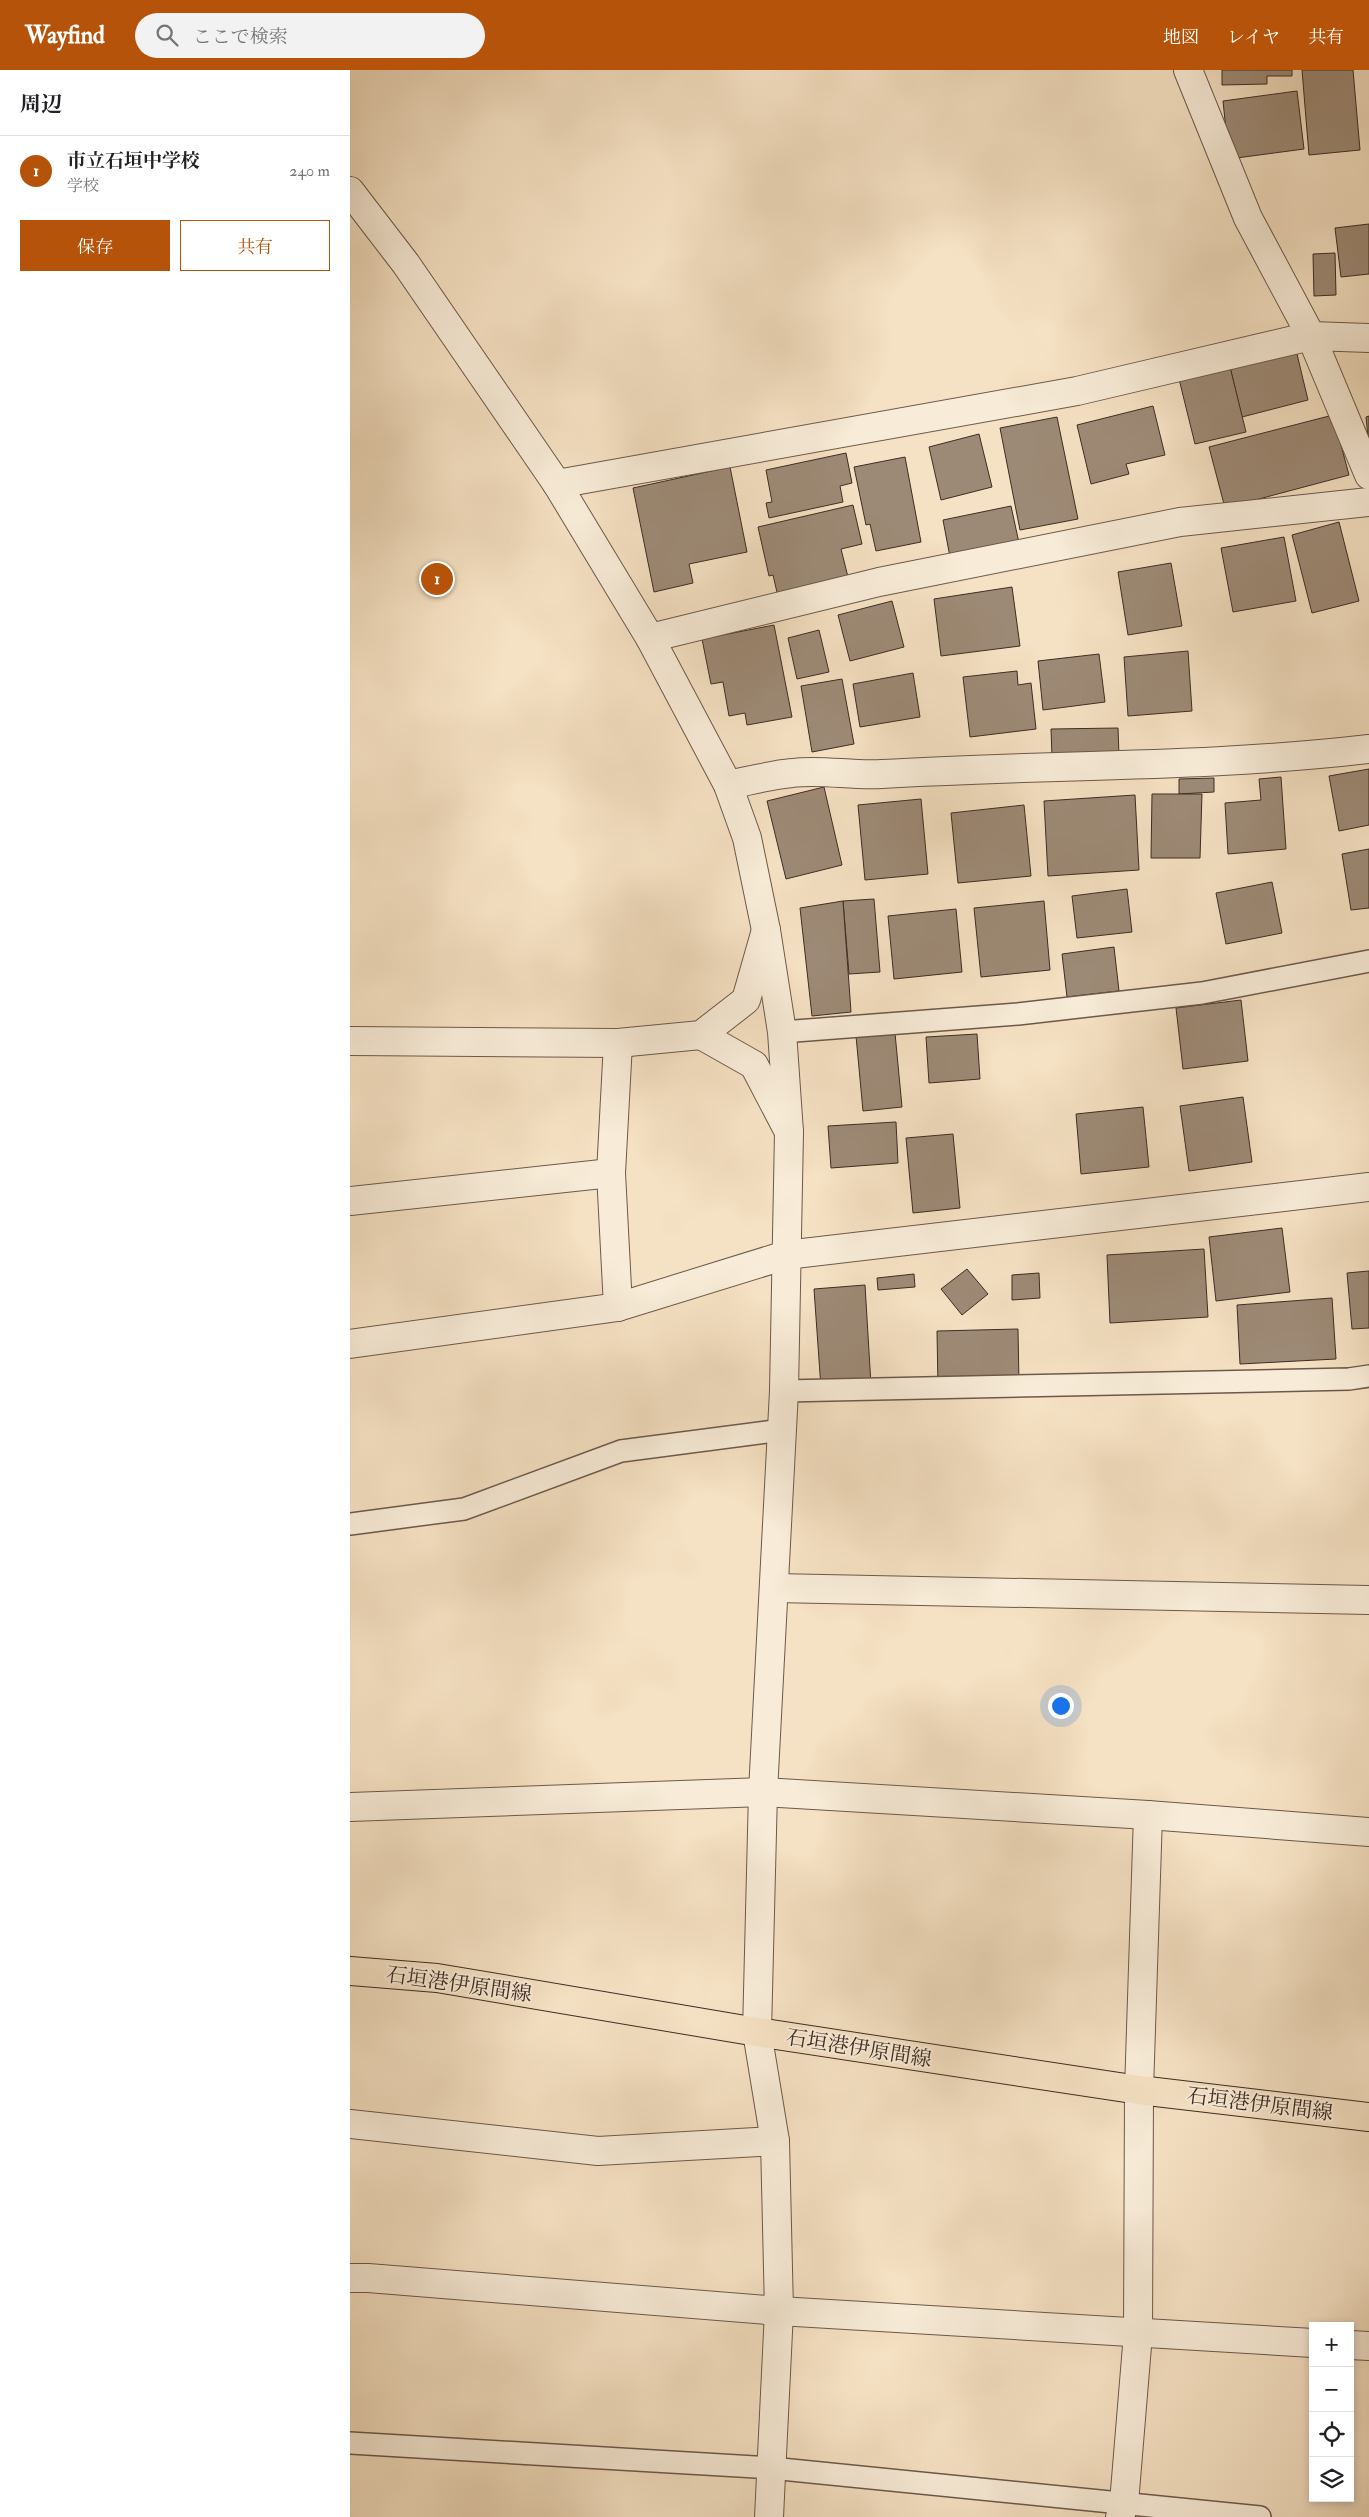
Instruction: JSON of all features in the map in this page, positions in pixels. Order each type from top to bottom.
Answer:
[{"type":"main road","name":"石垣港伊原間線","points":[[350,1970],[437,1978],[757,2032],[1139,2090],[1369,2117]]},
{"type":"street","points":[[1188,70],[1248,218],[1311,336],[1369,475]]},
{"type":"street","points":[[350,191],[406,264],[557,484],[650,638],[728,785],[747,838],[766,930],[782,1032],[789,1132],[784,1391],[763,1792],[757,2032],[775,2141],[779,2311],[769,2517]]},
{"type":"street","points":[[557,484],[1077,390],[1311,336],[1369,338]]},
{"type":"street","points":[[650,638],[880,582],[1180,522],[1369,502]]},
{"type":"street","points":[[728,785],[792,772],[865,775],[1151,764],[1288,758],[1369,749]]},
{"type":"street","points":[[350,1041],[618,1042],[701,1035],[746,1000],[766,930]]},
{"type":"street","points":[[701,1035],[754,1065],[789,1132]]},
{"type":"street","points":[[618,1042],[612,1172],[618,1307]]},
{"type":"street","points":[[350,1201],[612,1172]]},
{"type":"street","points":[[350,1344],[618,1307],[786,1255],[1369,1187]]},
{"type":"street","points":[[775,1588],[1369,1600]]},
{"type":"street","points":[[350,1807],[763,1792],[1369,1832]]},
{"type":"street","points":[[1122,2510],[1138,2334],[1139,2090],[1148,1816]]},
{"type":"street","points":[[350,2124],[598,2151],[775,2141]]},
{"type":"street","points":[[350,2278],[378,2278],[779,2311],[1309,2344]]},
{"type":"street","points":[[1354,2346],[1369,2346]]},
{"type":"lane","points":[[782,1032],[1018,1014],[1202,993],[1369,962]]},
{"type":"lane","points":[[784,1391],[1349,1379],[1369,1376]]},
{"type":"lane","points":[[350,1524],[464,1509],[621,1451],[782,1430]]},
{"type":"lane","points":[[350,2443],[771,2468],[1122,2510],[1260,2517]]},
{"type":"building","points":[[1222,70],[1292,70],[1292,76],[1267,76],[1267,84],[1222,85]]},
{"type":"building","points":[[1302,70],[1353,70],[1360,150],[1309,155]]},
{"type":"building","points":[[1297,91],[1304,149],[1229,159],[1223,101]]},
{"type":"building","points":[[1369,224],[1369,274],[1341,277],[1335,228]]},
{"type":"building","points":[[1335,253],[1336,295],[1314,296],[1313,254]]},
{"type":"building","points":[[1296,350],[1308,400],[1242,417],[1230,367]]},
{"type":"building","points":[[1230,367],[1246,432],[1195,444],[1179,379]]},
{"type":"building","points":[[1153,406],[1165,455],[1126,464],[1129,474],[1091,484],[1077,425]]},
{"type":"building","points":[[1333,415],[1349,475],[1225,508],[1209,447]]},
{"type":"building","points":[[1369,416],[1369,448],[1366,417]]},
{"type":"building","points":[[1057,417],[1078,519],[1020,530],[1000,428]]},
{"type":"building","points":[[979,434],[992,487],[941,500],[929,447]]},
{"type":"building","points":[[846,453],[852,483],[840,486],[843,502],[769,518],[766,503],[772,502],[766,470]]},
{"type":"building","points":[[905,457],[921,542],[876,551],[870,524],[866,525],[854,467]]},
{"type":"building","points":[[730,467],[747,552],[689,564],[693,583],[654,592],[633,488]]},
{"type":"building","points":[[853,505],[862,544],[841,549],[850,585],[779,601],[773,575],[769,576],[758,527]]},
{"type":"building","points":[[1011,506],[1019,543],[950,557],[943,520]]},
{"type":"building","points":[[1339,522],[1359,601],[1312,613],[1292,535]]},
{"type":"building","points":[[1284,537],[1296,601],[1233,612],[1221,548]]},
{"type":"building","points":[[1171,563],[1182,626],[1128,635],[1118,572]]},
{"type":"building","points":[[1012,587],[1020,646],[941,656],[934,599]]},
{"type":"building","points":[[892,601],[904,647],[850,661],[838,615]]},
{"type":"building","points":[[774,625],[792,717],[747,725],[745,713],[729,716],[723,682],[711,684],[702,639]]},
{"type":"building","points":[[819,630],[829,672],[797,679],[788,638]]},
{"type":"building","points":[[1188,651],[1192,711],[1128,716],[1124,657]]},
{"type":"building","points":[[1099,654],[1105,702],[1043,710],[1038,661]]},
{"type":"building","points":[[1017,671],[1018,685],[1031,683],[1036,729],[970,737],[963,677]]},
{"type":"building","points":[[913,673],[920,717],[860,727],[853,684]]},
{"type":"building","points":[[842,679],[854,744],[812,752],[801,686]]},
{"type":"building","points":[[1118,728],[1119,755],[1052,757],[1051,729]]},
{"type":"building","points":[[1369,769],[1369,825],[1339,831],[1329,776]]},
{"type":"building","points":[[1281,777],[1286,849],[1228,854],[1225,803],[1261,800],[1259,779]]},
{"type":"building","points":[[1214,778],[1214,792],[1179,794],[1179,779]]},
{"type":"building","points":[[824,787],[842,865],[786,879],[767,801]]},
{"type":"building","points":[[1152,794],[1202,794],[1200,858],[1151,858]]},
{"type":"building","points":[[1135,795],[1139,870],[1048,876],[1044,801]]},
{"type":"building","points":[[921,799],[928,874],[865,880],[858,805]]},
{"type":"building","points":[[1024,805],[1031,876],[958,883],[951,813]]},
{"type":"building","points":[[1369,849],[1369,908],[1351,910],[1342,854]]},
{"type":"building","points":[[1272,882],[1282,933],[1226,944],[1216,893]]},
{"type":"building","points":[[1127,889],[1132,932],[1077,938],[1072,896]]},
{"type":"building","points":[[874,899],[880,972],[849,974],[843,901]]},
{"type":"building","points":[[843,901],[851,1012],[812,1016],[800,908]]},
{"type":"building","points":[[1044,901],[1050,970],[981,977],[974,908]]},
{"type":"building","points":[[956,909],[962,972],[894,979],[888,916]]},
{"type":"building","points":[[1114,947],[1119,991],[1067,997],[1062,954]]},
{"type":"building","points":[[1241,1000],[1248,1061],[1183,1069],[1176,1008]]},
{"type":"building","points":[[895,1033],[902,1107],[863,1111],[856,1036]]},
{"type":"building","points":[[977,1034],[980,1079],[929,1083],[926,1037]]},
{"type":"building","points":[[1243,1097],[1252,1162],[1189,1171],[1180,1106]]},
{"type":"building","points":[[1143,1107],[1149,1167],[1081,1174],[1076,1114]]},
{"type":"building","points":[[896,1122],[898,1163],[831,1168],[828,1126]]},
{"type":"building","points":[[953,1134],[960,1208],[913,1213],[906,1138]]},
{"type":"building","points":[[1282,1228],[1290,1292],[1216,1301],[1209,1237]]},
{"type":"building","points":[[1204,1249],[1208,1317],[1110,1323],[1107,1255]]},
{"type":"building","points":[[967,1269],[988,1294],[962,1315],[941,1289]]},
{"type":"building","points":[[1369,1271],[1369,1328],[1352,1329],[1347,1273]]},
{"type":"building","points":[[1039,1273],[1040,1298],[1012,1300],[1012,1275]]},
{"type":"building","points":[[914,1274],[915,1287],[878,1290],[877,1278]]},
{"type":"building","points":[[865,1285],[871,1385],[821,1388],[814,1289]]},
{"type":"building","points":[[1332,1298],[1336,1359],[1240,1364],[1237,1305]]},
{"type":"building","points":[[1018,1329],[1019,1385],[938,1387],[937,1331]]},
{"type":"place","name":"市立石垣中学校","points":[[437,579]]}]
